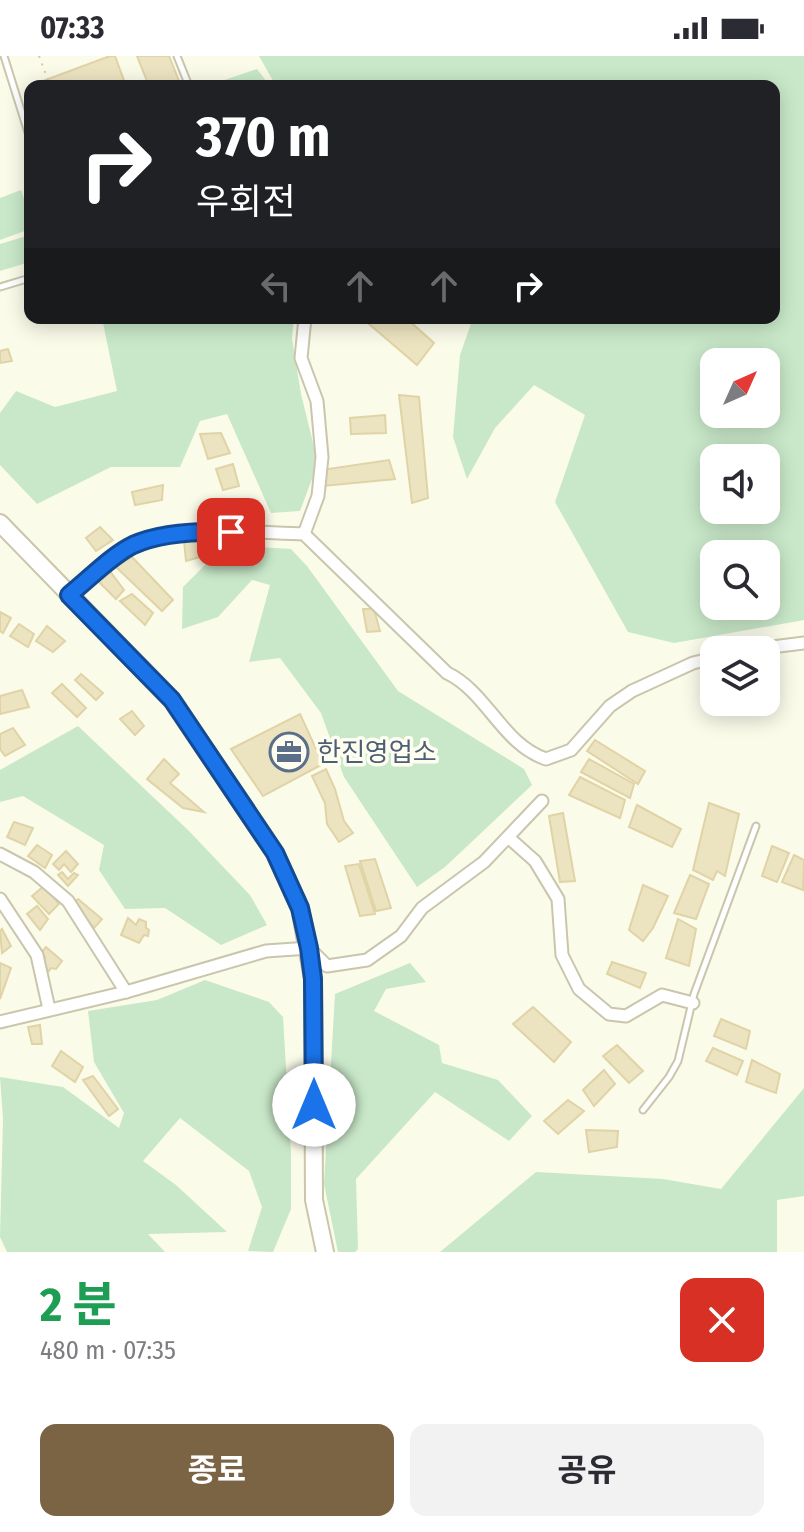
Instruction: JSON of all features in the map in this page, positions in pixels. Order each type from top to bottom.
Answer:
[{"type":"main road","points":[[0,523],[172,700],[275,853],[300,908],[313,979],[314,1200],[325,1252]]},
{"type":"street","points":[[304,324],[301,358],[317,401],[322,457],[318,496],[304,534]]},
{"type":"street","points":[[69,595],[131,546],[155,538],[206,531],[304,534],[447,673],[464,681],[509,734],[546,759],[571,750],[610,706],[632,691],[700,661]]},
{"type":"street","points":[[780,646],[804,643]]},
{"type":"street","points":[[0,1022],[126,992],[266,951],[309,948],[327,966],[367,960],[401,936],[422,908],[484,862],[542,801]]},
{"type":"street","points":[[508,837],[535,861],[558,899],[562,955],[579,989],[609,1014],[626,1016],[662,995],[693,1003]]},
{"type":"street","points":[[0,854],[34,872],[68,901],[126,992]]},
{"type":"street","points":[[0,899],[37,955],[49,1009]]},
{"type":"lane","points":[[4,56],[24,113]]},
{"type":"lane","points":[[177,56],[187,80]]},
{"type":"lane","points":[[0,287],[24,280]]},
{"type":"lane","points":[[643,1110],[678,1061],[693,1003],[756,826]]},
{"type":"path","points":[[39,56],[48,80]]},
{"type":"green space","points":[[259,56],[804,56],[804,620],[674,643],[628,632],[555,502],[585,415],[534,385],[495,428],[467,479],[453,437],[460,355],[471,324],[780,324],[780,80],[273,80]]},
{"type":"green space","points":[[257,69],[265,80],[225,80]]},
{"type":"green space","points":[[21,190],[24,231],[0,240],[0,198]]},
{"type":"green space","points":[[24,237],[24,264],[0,271],[0,244]]},
{"type":"green space","points":[[103,324],[293,324],[292,338],[301,394],[318,463],[300,511],[271,513],[227,414],[200,421],[180,467],[111,467],[37,504],[0,465],[0,413],[16,391],[55,407],[117,391]]},
{"type":"green space","points":[[225,545],[291,549],[307,566],[398,691],[524,769],[532,785],[445,867],[417,887],[344,777],[321,713],[280,658],[249,662],[270,585],[252,580],[218,617],[182,629],[183,587]]},
{"type":"green space","points":[[78,726],[188,830],[250,895],[267,925],[221,945],[165,908],[125,909],[99,870],[104,845],[23,796],[0,802],[0,770]]},
{"type":"green space","points":[[410,963],[426,982],[386,989],[374,1011],[439,1045],[442,1063],[498,1080],[532,1116],[509,1141],[435,1092],[356,1179],[358,1249],[355,1252],[338,1252],[324,1184],[335,994]]},
{"type":"green space","points":[[205,980],[269,1002],[283,1017],[291,1209],[273,1252],[248,1251],[262,1207],[249,1171],[180,1118],[143,1161],[176,1185],[227,1232],[148,1234],[165,1252],[7,1252],[0,1237],[3,1118],[0,1077],[63,1087],[119,1128],[124,1113],[94,1062],[88,1011],[157,1000]]},
{"type":"green space","points":[[804,1088],[804,1196],[777,1200],[777,1252],[440,1252],[536,1172],[663,1179],[721,1189]]},
{"type":"building","points":[[115,56],[124,80],[46,80]]},
{"type":"building","points":[[137,56],[169,56],[179,80],[147,80]]},
{"type":"building","points":[[369,324],[413,324],[434,343],[417,365]]},
{"type":"building","points":[[8,349],[12,361],[0,363],[0,351]]},
{"type":"building","points":[[399,395],[419,397],[428,498],[412,503]]},
{"type":"building","points":[[385,415],[386,433],[351,434],[350,418]]},
{"type":"building","points":[[221,433],[230,453],[208,459],[200,434]]},
{"type":"building","points":[[389,460],[395,479],[323,486],[321,470]]},
{"type":"building","points":[[233,464],[239,486],[223,490],[216,469]]},
{"type":"building","points":[[163,485],[162,500],[135,505],[132,492]]},
{"type":"building","points":[[100,527],[113,540],[96,551],[86,538]]},
{"type":"building","points":[[209,538],[211,554],[186,561],[184,541]]},
{"type":"building","points":[[132,557],[173,600],[162,611],[116,567]]},
{"type":"building","points":[[109,570],[124,590],[116,599],[97,580]]},
{"type":"building","points":[[132,594],[153,613],[145,625],[120,601]]},
{"type":"building","points":[[363,609],[374,609],[380,631],[367,632]]},
{"type":"building","points":[[0,612],[11,618],[3,633],[0,631]]},
{"type":"building","points":[[19,624],[34,634],[28,647],[10,636]]},
{"type":"building","points":[[47,626],[65,641],[53,652],[36,641]]},
{"type":"building","points":[[81,674],[103,693],[96,700],[75,680]]},
{"type":"building","points":[[62,684],[86,708],[77,717],[52,693]]},
{"type":"building","points":[[22,690],[29,707],[0,714],[0,696]]},
{"type":"building","points":[[132,711],[144,726],[135,735],[120,719]]},
{"type":"building","points":[[300,714],[323,764],[263,796],[231,749]]},
{"type":"building","points":[[13,728],[25,745],[5,756],[0,749],[0,734]]},
{"type":"building","points":[[595,740],[645,771],[638,784],[587,751]]},
{"type":"building","points":[[164,759],[179,774],[170,783],[204,812],[183,808],[147,779]]},
{"type":"building","points":[[589,759],[634,784],[630,798],[581,772]]},
{"type":"building","points":[[326,769],[344,821],[353,833],[339,842],[327,824],[325,803],[312,776]]},
{"type":"building","points":[[580,777],[625,800],[620,818],[569,795]]},
{"type":"building","points":[[709,803],[739,814],[725,876],[717,871],[713,880],[693,870]]},
{"type":"building","points":[[637,805],[681,829],[672,847],[629,827]]},
{"type":"building","points":[[563,813],[575,881],[560,882],[549,816]]},
{"type":"building","points":[[14,822],[33,828],[25,845],[7,837]]},
{"type":"building","points":[[37,845],[52,855],[45,868],[28,856]]},
{"type":"building","points":[[772,846],[789,853],[777,882],[762,876]]},
{"type":"building","points":[[66,851],[78,864],[71,872],[64,864],[59,870],[53,864]]},
{"type":"building","points":[[794,855],[804,860],[803,890],[782,882]]},
{"type":"building","points":[[375,859],[391,908],[376,911],[360,861]]},
{"type":"building","points":[[359,864],[375,914],[360,916],[345,866]]},
{"type":"building","points":[[62,872],[68,879],[74,873],[78,875],[68,886],[58,875]]},
{"type":"building","points":[[690,875],[709,884],[696,919],[674,913]]},
{"type":"building","points":[[643,885],[668,896],[653,928],[643,941],[629,930]]},
{"type":"building","points":[[44,886],[59,904],[49,914],[32,896]]},
{"type":"building","points":[[78,899],[102,919],[94,928],[73,904]]},
{"type":"building","points":[[37,906],[48,919],[40,930],[27,914]]},
{"type":"building","points":[[128,918],[136,925],[139,919],[146,922],[148,936],[144,935],[139,943],[121,935]]},
{"type":"building","points":[[678,919],[696,929],[689,966],[666,958]]},
{"type":"building","points":[[2,929],[11,946],[2,953],[0,931]]},
{"type":"building","points":[[46,947],[62,961],[56,969],[49,971],[42,964],[45,957],[41,953]]},
{"type":"building","points":[[612,962],[646,973],[640,988],[607,974]]},
{"type":"building","points":[[0,963],[11,968],[0,999]]},
{"type":"building","points":[[533,1007],[571,1042],[554,1062],[513,1024]]},
{"type":"building","points":[[721,1019],[750,1031],[746,1049],[714,1036]]},
{"type":"building","points":[[40,1025],[42,1044],[32,1044],[28,1027]]},
{"type":"building","points":[[617,1045],[643,1071],[629,1083],[603,1056]]},
{"type":"building","points":[[713,1048],[743,1061],[737,1075],[706,1061]]},
{"type":"building","points":[[61,1051],[83,1067],[75,1082],[52,1066]]},
{"type":"building","points":[[752,1060],[780,1074],[776,1093],[746,1082]]},
{"type":"building","points":[[604,1070],[615,1084],[594,1106],[583,1090]]},
{"type":"building","points":[[93,1076],[118,1109],[109,1116],[83,1080]]},
{"type":"building","points":[[568,1100],[584,1111],[558,1134],[544,1121]]},
{"type":"building","points":[[586,1130],[618,1131],[617,1147],[589,1152]]},
{"type":"place","name":"한진영업소","points":[[289,752]]},
{"type":"route","points":[[231,532],[206,531],[155,538],[131,546],[69,595],[172,700],[275,853],[300,908],[309,948],[313,979],[314,1105]]}]
